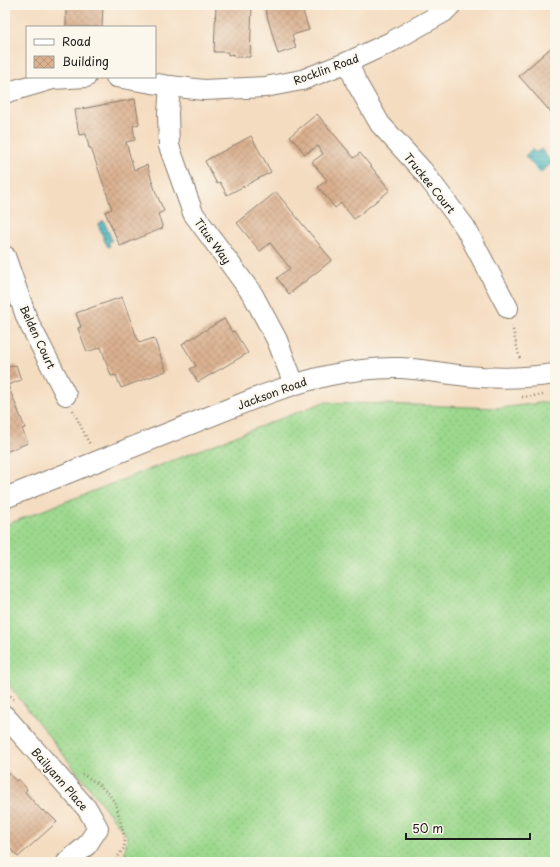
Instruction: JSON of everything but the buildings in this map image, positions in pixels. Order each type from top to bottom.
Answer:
[{"type":"street","name":"Rocklin Road","points":[[122,78],[204,90],[265,87],[302,80],[348,62],[397,38],[444,12],[451,5]]},
{"type":"street","name":"Truckee Court","points":[[348,62],[356,82],[380,124],[423,171],[465,227],[508,308]]},
{"type":"street","points":[[5,93],[53,80],[75,78]]},
{"type":"street","name":"Titus Way","points":[[170,86],[168,113],[169,146],[193,213],[253,295],[277,340],[294,384]]},
{"type":"street","name":"Belden Court","points":[[5,256],[27,319],[66,395]]},
{"type":"street","name":"Jackson Road","points":[[5,498],[294,384],[339,373],[401,368],[489,378],[529,377],[555,374]]},
{"type":"street","name":"Bailyann Place","points":[[5,716],[88,810],[98,828],[87,845],[67,862]]},
{"type":"path","points":[[508,308],[520,360]]},
{"type":"path","points":[[66,395],[90,445]]},
{"type":"path","points":[[519,397],[548,395]]},
{"type":"path","points":[[5,519],[12,516]]},
{"type":"green space","points":[[555,401],[555,862],[124,862],[127,836],[5,680],[5,525],[324,402],[500,408]]},
{"type":"water","points":[[532,149],[535,153],[541,149],[552,163],[540,173],[525,156]]},
{"type":"water","points":[[104,221],[112,240],[109,242],[110,246],[108,247],[98,224]]}]
